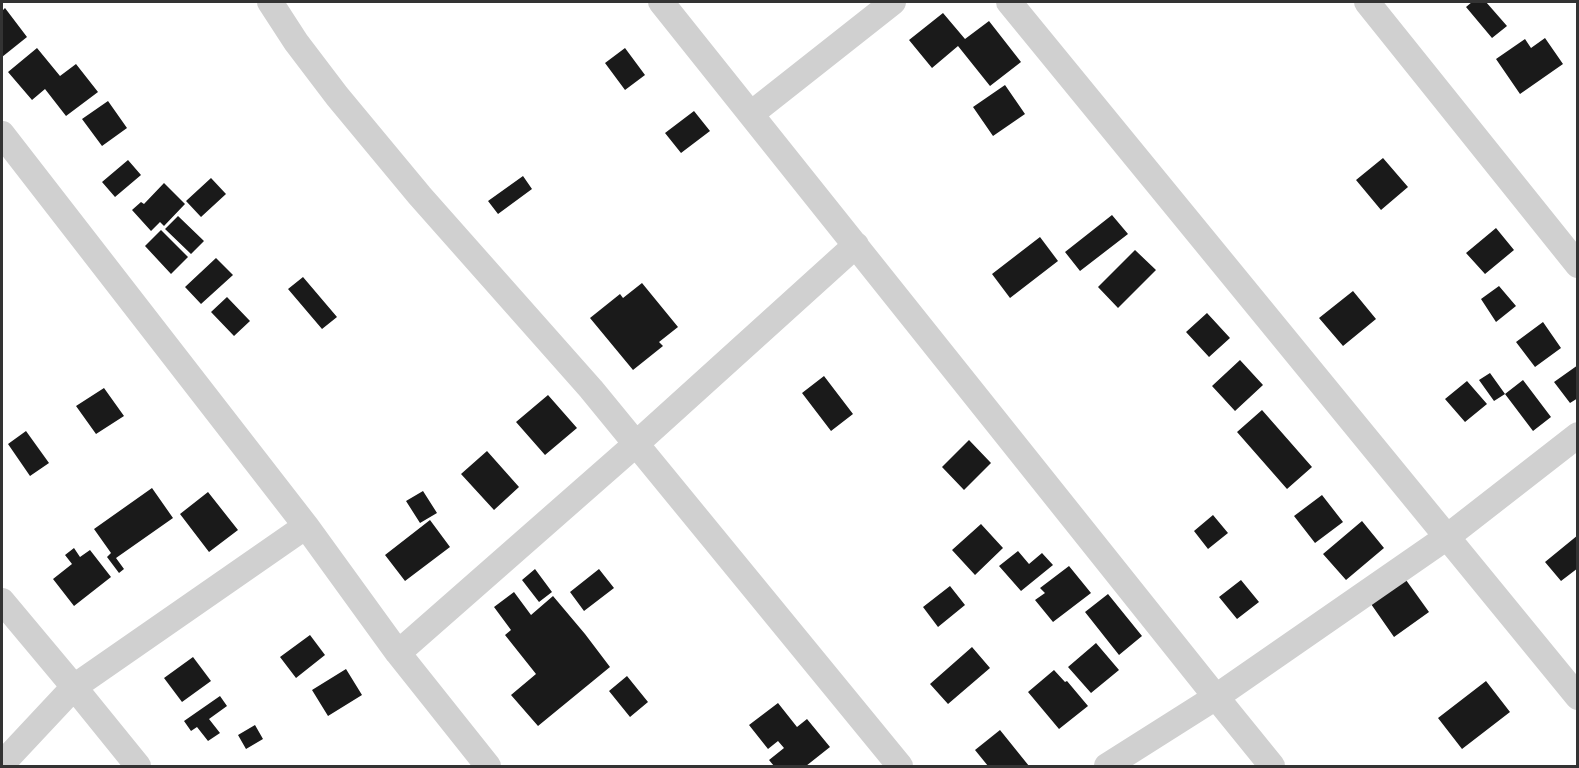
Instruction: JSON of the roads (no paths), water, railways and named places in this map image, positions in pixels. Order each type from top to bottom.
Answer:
[{"type":"street","points":[[270,2],[296,42],[352,114],[591,389],[900,766]]},
{"type":"street","points":[[661,2],[1272,766]]},
{"type":"street","points":[[751,114],[893,2]]},
{"type":"street","points":[[1009,2],[1578,697]]},
{"type":"street","points":[[1367,2],[1578,265]]},
{"type":"street","points":[[2,134],[306,526],[398,653],[488,766]]},
{"type":"street","points":[[398,653],[636,444],[856,245]]},
{"type":"street","points":[[1107,766],[1216,697],[1447,537],[1578,435]]},
{"type":"street","points":[[2,764],[74,687],[306,526]]},
{"type":"street","points":[[2,601],[138,766]]}]
